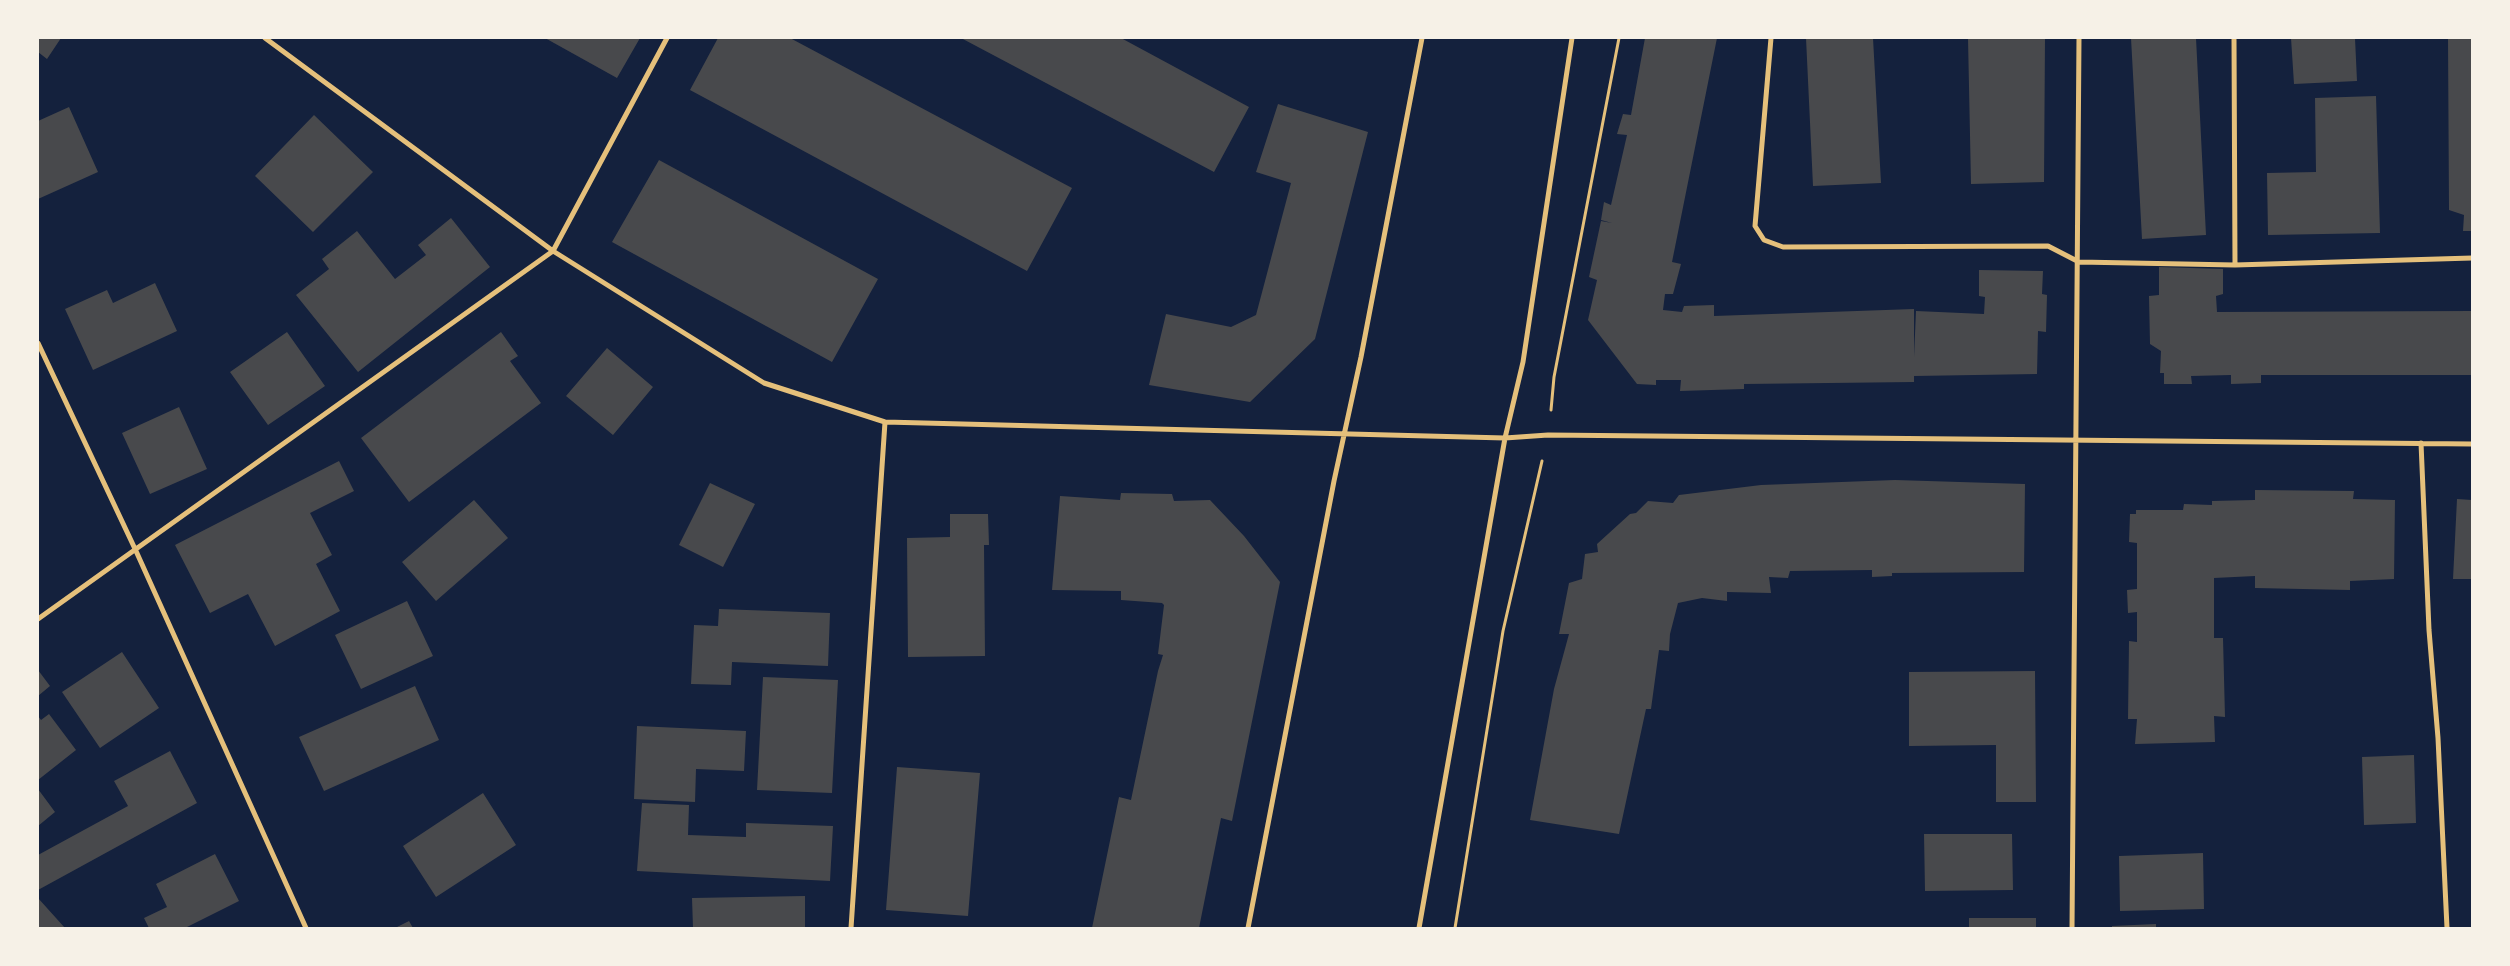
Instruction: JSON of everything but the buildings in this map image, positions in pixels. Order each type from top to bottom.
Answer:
[{"type":"street","points":[[265,38],[553,252],[764,383],[885,422],[1505,438],[1548,435],[2472,444]]},
{"type":"street","points":[[38,619],[553,252],[667,38]]},
{"type":"street","points":[[1248,928],[1422,38]]},
{"type":"street","points":[[1419,928],[1505,438],[1523,362],[1572,38]]},
{"type":"street","points":[[1771,38],[1756,226],[1764,240],[1783,247],[2048,246],[2079,262],[2235,265],[2472,258]]},
{"type":"street","points":[[2072,928],[2075,439],[2079,262],[2079,38]]},
{"type":"street","points":[[2234,38],[2235,265]]},
{"type":"street","points":[[38,343],[136,551],[306,928]]},
{"type":"street","points":[[851,928],[885,422]]},
{"type":"street","points":[[2421,443],[2429,630],[2438,738],[2446,928]]},
{"type":"path","points":[[1455,928],[1503,631],[1548,435],[1554,376],[1619,38]]}]
